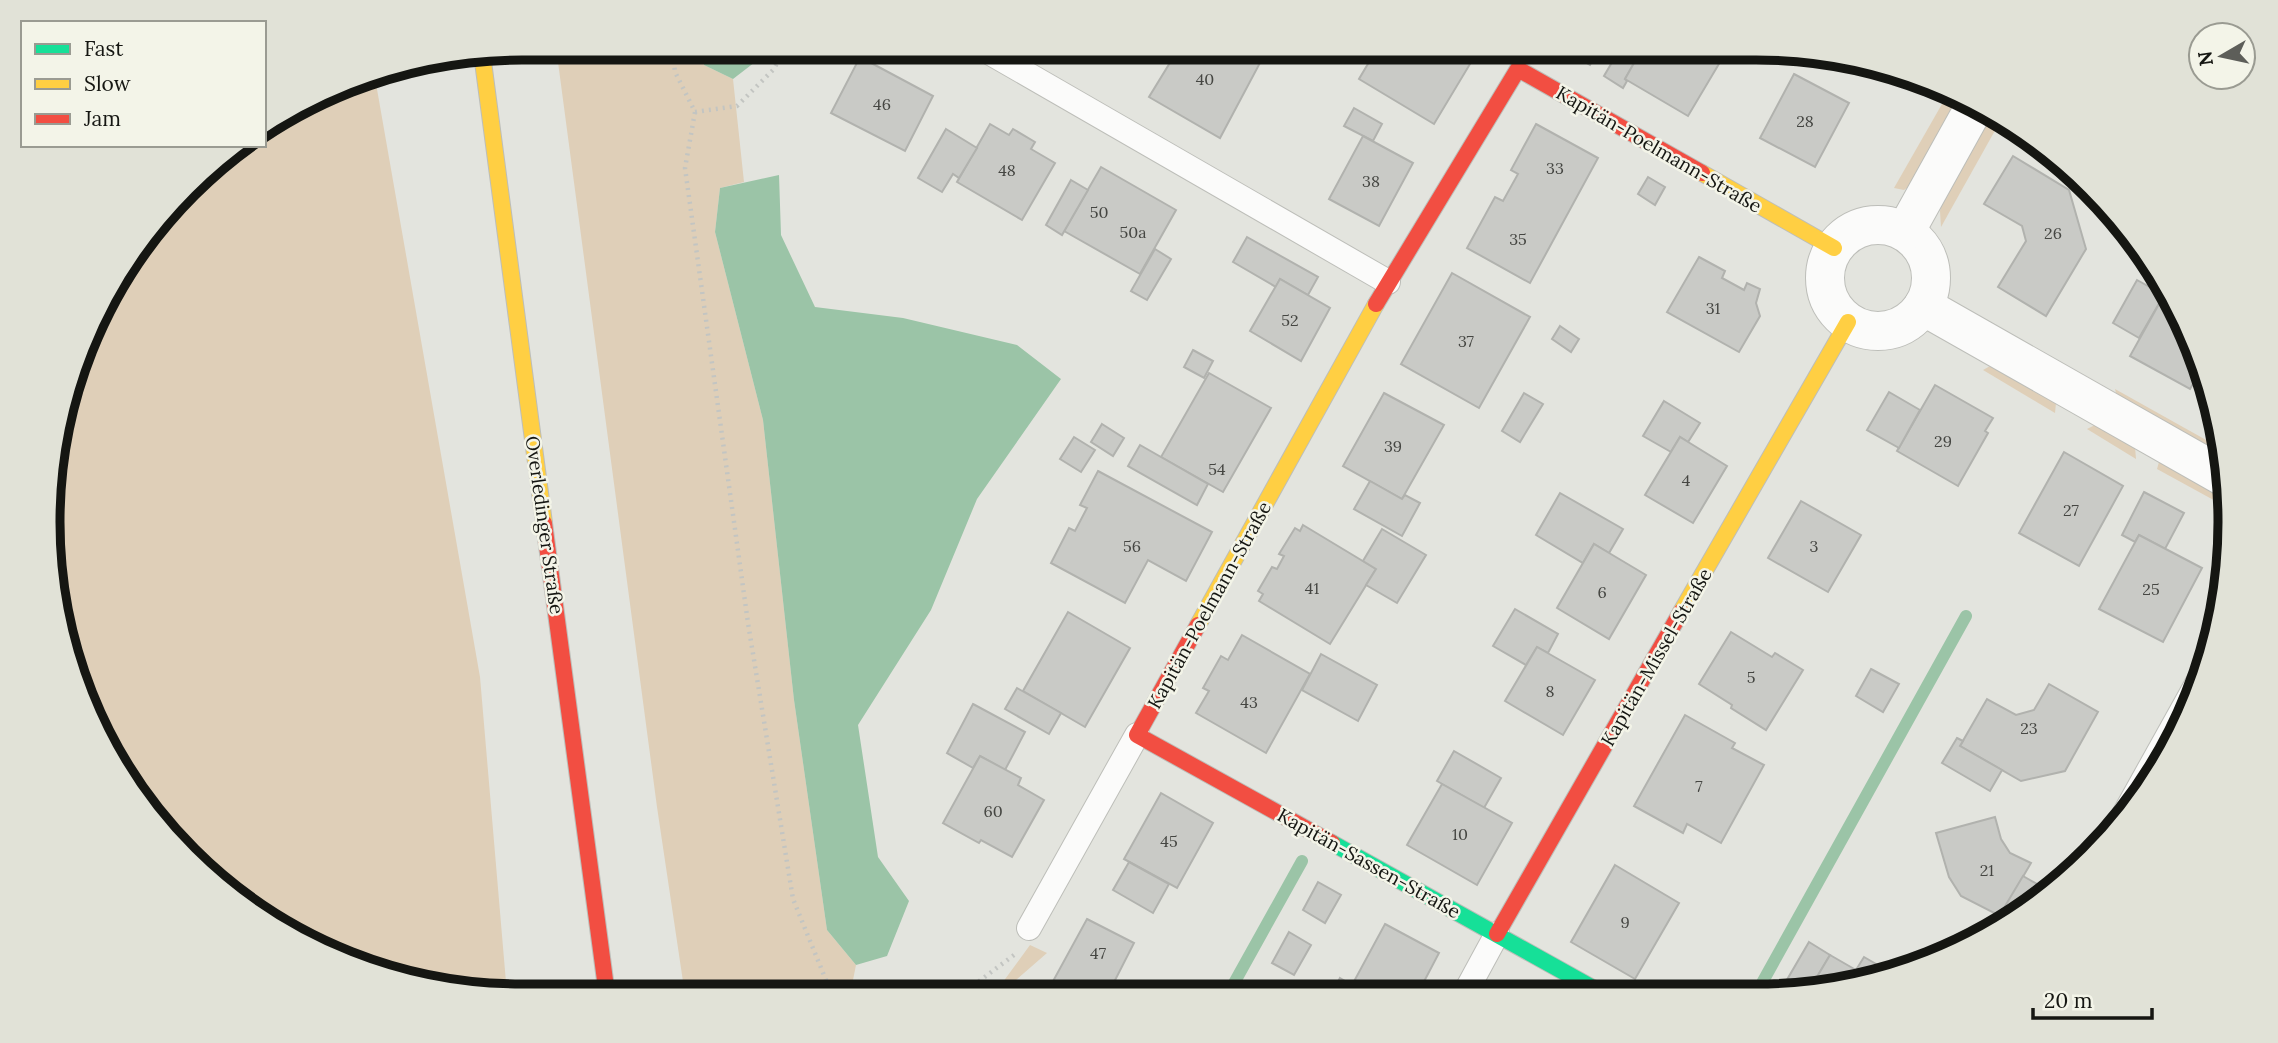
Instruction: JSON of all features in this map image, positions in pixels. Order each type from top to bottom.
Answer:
[{"type":"street","name":"Overledinger Straße","points":[[483,61],[606,984]]},
{"type":"street","name":"Kapitän-Poelmann-Straße","points":[[1137,735],[1388,282],[1518,69],[1834,248]]},
{"type":"street","points":[[1905,232],[1971,112]]},
{"type":"street","points":[[1866,226],[1892,227],[1905,232],[1918,243],[1927,257],[1930,290],[1923,306],[1903,326],[1889,330],[1861,329],[1848,322],[1830,302],[1826,288],[1825,274],[1834,248],[1842,238],[1866,226]]},
{"type":"street","points":[[1923,306],[2216,472]]},
{"type":"street","name":"Kapitän-Missel-Straße","points":[[1497,934],[1848,322]]},
{"type":"street","name":"Kapitän-Sassen-Straße","points":[[1137,735],[1586,984]]},
{"type":"lane","points":[[1002,60],[1388,282]]},
{"type":"lane","name":"Kapitän-Poelmann-Straße","points":[[1029,928],[1137,735]]},
{"type":"lane","name":"Kapitän-Missel-Straße","points":[[1470,984],[1497,934]]},
{"type":"path","points":[[674,60],[675,72],[695,112],[685,168],[750,636],[793,899],[828,984]]},
{"type":"path","points":[[695,112],[737,106],[774,69],[778,60]]},
{"type":"path","points":[[976,984],[1013,957],[1029,928]]},
{"type":"shaded area","points":[[558,60],[704,60],[704,65],[733,79],[744,182],[720,188],[715,232],[763,420],[794,700],[827,930],[856,965],[852,984],[683,984],[657,807]]},
{"type":"shaded area","points":[[704,60],[758,60],[733,79],[704,65]]},
{"type":"shaded area","points":[[376,83],[480,677],[506,983],[431,975],[373,959],[345,948],[290,922],[217,869],[155,803],[121,752],[84,670],[68,612],[60,552],[63,461],[68,431],[84,373],[121,290],[174,217],[240,155],[251,147],[266,147],[266,136],[290,121]]},
{"type":"shaded area","points":[[1944,100],[1958,106],[1914,183],[1904,190],[1894,188]]},
{"type":"shaded area","points":[[1986,120],[1997,127],[1941,227],[1940,211],[1944,196]]},
{"type":"shaded area","points":[[779,175],[781,235],[815,307],[903,318],[1017,345],[1061,379],[977,499],[931,610],[858,725],[878,857],[909,901],[887,956],[856,965],[827,930],[794,700],[763,420],[715,232],[720,188]]},
{"type":"shaded area","points":[[1992,365],[2056,403],[2055,413],[1983,370]]},
{"type":"shaded area","points":[[2115,389],[2212,443],[2214,455],[2118,401]]},
{"type":"shaded area","points":[[2095,425],[2135,447],[2136,459],[2087,429]]},
{"type":"shaded area","points":[[2159,462],[2218,495],[2218,502],[2157,469]]},
{"type":"shaded area","points":[[1030,945],[1047,953],[1011,984],[1001,984]]},
{"type":"building","points":[[858,60],[866,60],[933,96],[905,151],[831,113]]},
{"type":"building","points":[[1370,60],[1472,60],[1434,124],[1359,79]]},
{"type":"building","points":[[1613,60],[1636,60],[1623,88],[1604,76]]},
{"type":"building","points":[[1636,60],[1721,60],[1688,116],[1625,79]]},
{"type":"building","points":[[1171,61],[1261,61],[1220,138],[1149,97]]},
{"type":"building","points":[[1794,74],[1849,103],[1815,167],[1760,138]]},
{"type":"building","points":[[1354,108],[1382,124],[1373,141],[1344,126]]},
{"type":"building","points":[[990,124],[1009,135],[1013,129],[1035,142],[1031,149],[1055,163],[1022,220],[957,182]]},
{"type":"building","points":[[1536,124],[1598,158],[1530,283],[1467,248],[1495,197],[1503,201],[1518,174],[1511,170]]},
{"type":"building","points":[[946,129],[977,148],[959,178],[953,174],[942,192],[918,178]]},
{"type":"building","points":[[1363,136],[1413,163],[1379,226],[1329,199]]},
{"type":"building","points":[[2013,156],[2069,190],[2086,249],[2046,316],[1998,287],[2026,241],[2022,226],[1984,204]]},
{"type":"building","points":[[1101,167],[1176,210],[1140,274],[1064,231]]},
{"type":"building","points":[[1648,177],[1665,187],[1655,205],[1638,194]]},
{"type":"building","points":[[1071,180],[1088,190],[1062,235],[1046,225]]},
{"type":"building","points":[[1247,237],[1318,277],[1308,295],[1280,279],[1276,287],[1233,262]]},
{"type":"building","points":[[1155,249],[1171,259],[1147,300],[1131,291]]},
{"type":"building","points":[[1699,257],[1725,271],[1722,278],[1744,290],[1747,283],[1760,289],[1756,303],[1760,316],[1739,352],[1667,312]]},
{"type":"building","points":[[1452,273],[1530,317],[1479,408],[1401,364]]},
{"type":"building","points":[[1280,279],[1330,308],[1301,361],[1250,331]]},
{"type":"building","points":[[2137,280],[2157,291],[2161,299],[2139,338],[2113,323]]},
{"type":"building","points":[[2162,299],[2196,379],[2190,389],[2130,356]]},
{"type":"building","points":[[1560,326],[1579,339],[1571,352],[1552,339]]},
{"type":"building","points":[[1193,350],[1213,361],[1204,378],[1184,367]]},
{"type":"building","points":[[1209,373],[1271,408],[1223,492],[1161,457]]},
{"type":"building","points":[[1935,385],[1993,418],[1985,431],[1988,433],[1958,486],[1897,451]]},
{"type":"building","points":[[1889,392],[1920,410],[1899,448],[1867,430]]},
{"type":"building","points":[[1384,393],[1444,425],[1402,499],[1343,466]]},
{"type":"building","points":[[1524,393],[1543,404],[1520,442],[1502,431]]},
{"type":"building","points":[[1664,401],[1700,423],[1688,442],[1680,437],[1671,452],[1643,436]]},
{"type":"building","points":[[1102,424],[1124,438],[1113,456],[1091,442]]},
{"type":"building","points":[[1074,437],[1095,450],[1081,472],[1060,459]]},
{"type":"building","points":[[1680,437],[1727,466],[1693,523],[1645,495]]},
{"type":"building","points":[[1140,445],[1208,484],[1197,505],[1128,466]]},
{"type":"building","points":[[2064,452],[2123,486],[2079,566],[2019,533]]},
{"type":"building","points":[[1098,471],[1212,532],[1186,581],[1148,560],[1125,603],[1051,563],[1069,528],[1075,531],[1087,508],[1080,505]]},
{"type":"building","points":[[1370,481],[1402,499],[1405,495],[1420,503],[1402,536],[1354,509]]},
{"type":"building","points":[[2144,492],[2184,513],[2165,549],[2139,535],[2135,542],[2122,535]]},
{"type":"building","points":[[1560,493],[1623,529],[1609,553],[1594,544],[1583,563],[1536,535]]},
{"type":"building","points":[[1801,501],[1861,535],[1828,592],[1768,558]]},
{"type":"building","points":[[1303,525],[1376,569],[1330,644],[1259,601],[1263,594],[1258,591],[1272,567],[1277,569],[1284,556],[1279,554],[1295,528],[1300,531]]},
{"type":"building","points":[[1382,529],[1426,555],[1397,603],[1366,585],[1376,569],[1363,561]]},
{"type":"building","points":[[2139,535],[2202,568],[2163,642],[2099,609]]},
{"type":"building","points":[[1594,544],[1646,575],[1609,639],[1557,608]]},
{"type":"building","points":[[1515,609],[1558,634],[1548,653],[1537,647],[1526,665],[1493,646]]},
{"type":"building","points":[[1068,612],[1130,648],[1085,727],[1023,691]]},
{"type":"building","points":[[1731,632],[1772,657],[1775,653],[1803,670],[1766,730],[1699,684]]},
{"type":"building","points":[[1242,635],[1310,674],[1266,753],[1196,713],[1209,691],[1203,688],[1221,656],[1228,660]]},
{"type":"building","points":[[1537,647],[1595,680],[1563,735],[1505,701]]},
{"type":"building","points":[[1321,654],[1377,685],[1358,721],[1302,690]]},
{"type":"building","points":[[1871,669],[1899,684],[1883,712],[1856,696]]},
{"type":"building","points":[[2049,684],[2098,712],[2065,771],[2021,781],[1960,746],[1987,699],[2016,715],[2034,710]]},
{"type":"building","points":[[1017,688],[1061,713],[1049,734],[1005,709]]},
{"type":"building","points":[[973,704],[1025,732],[1005,770],[980,756],[973,768],[947,753]]},
{"type":"building","points":[[1685,715],[1735,743],[1732,748],[1764,765],[1721,843],[1687,824],[1683,833],[1634,806]]},
{"type":"building","points":[[1957,738],[1963,741],[1960,746],[2002,770],[1990,791],[1942,763]]},
{"type":"building","points":[[1454,751],[1501,778],[1484,808],[1437,781]]},
{"type":"building","points":[[980,756],[1021,778],[1018,785],[1044,800],[1012,857],[943,823]]},
{"type":"building","points":[[1442,784],[1512,823],[1477,885],[1407,845]]},
{"type":"building","points":[[1161,793],[1213,823],[1177,888],[1124,859]]},
{"type":"building","points":[[1995,817],[2001,839],[2010,853],[2031,863],[2002,913],[1999,915],[1961,896],[1949,877],[1936,833]]},
{"type":"building","points":[[1129,862],[1169,884],[1153,913],[1113,890]]},
{"type":"building","points":[[1615,865],[1679,903],[1635,979],[1571,942]]},
{"type":"building","points":[[2023,876],[2040,886],[2013,906],[2000,914]]},
{"type":"building","points":[[1318,882],[1341,895],[1325,923],[1303,910]]},
{"type":"building","points":[[1087,919],[1134,943],[1113,984],[1052,983]]},
{"type":"building","points":[[1385,924],[1439,953],[1423,984],[1353,984]]},
{"type":"building","points":[[1289,932],[1311,945],[1294,975],[1272,963]]},
{"type":"building","points":[[1809,942],[1830,955],[1815,980],[1785,983]]},
{"type":"building","points":[[1830,955],[1856,970],[1864,957],[1881,967],[1847,975],[1815,980]]},
{"type":"building","points":[[1340,978],[1350,984],[1337,984]]},
{"type":"waterway","points":[[1762,984],[1966,616]]},
{"type":"waterway","points":[[1234,984],[1302,861]]},
{"type":"traffic: fast","points":[[1332,843],[1586,984]]},
{"type":"traffic: slow","points":[[483,61],[544,523]]},
{"type":"traffic: slow","points":[[1702,173],[1834,248]]},
{"type":"traffic: slow","points":[[1198,625],[1376,304]]},
{"type":"traffic: slow","points":[[1681,612],[1848,322]]},
{"type":"traffic: jam","points":[[1376,304],[1518,69],[1702,173]]},
{"type":"traffic: jam","points":[[544,523],[606,984]]},
{"type":"traffic: jam","points":[[1497,934],[1681,612]]},
{"type":"traffic: jam","points":[[1198,625],[1137,735],[1332,843]]}]
